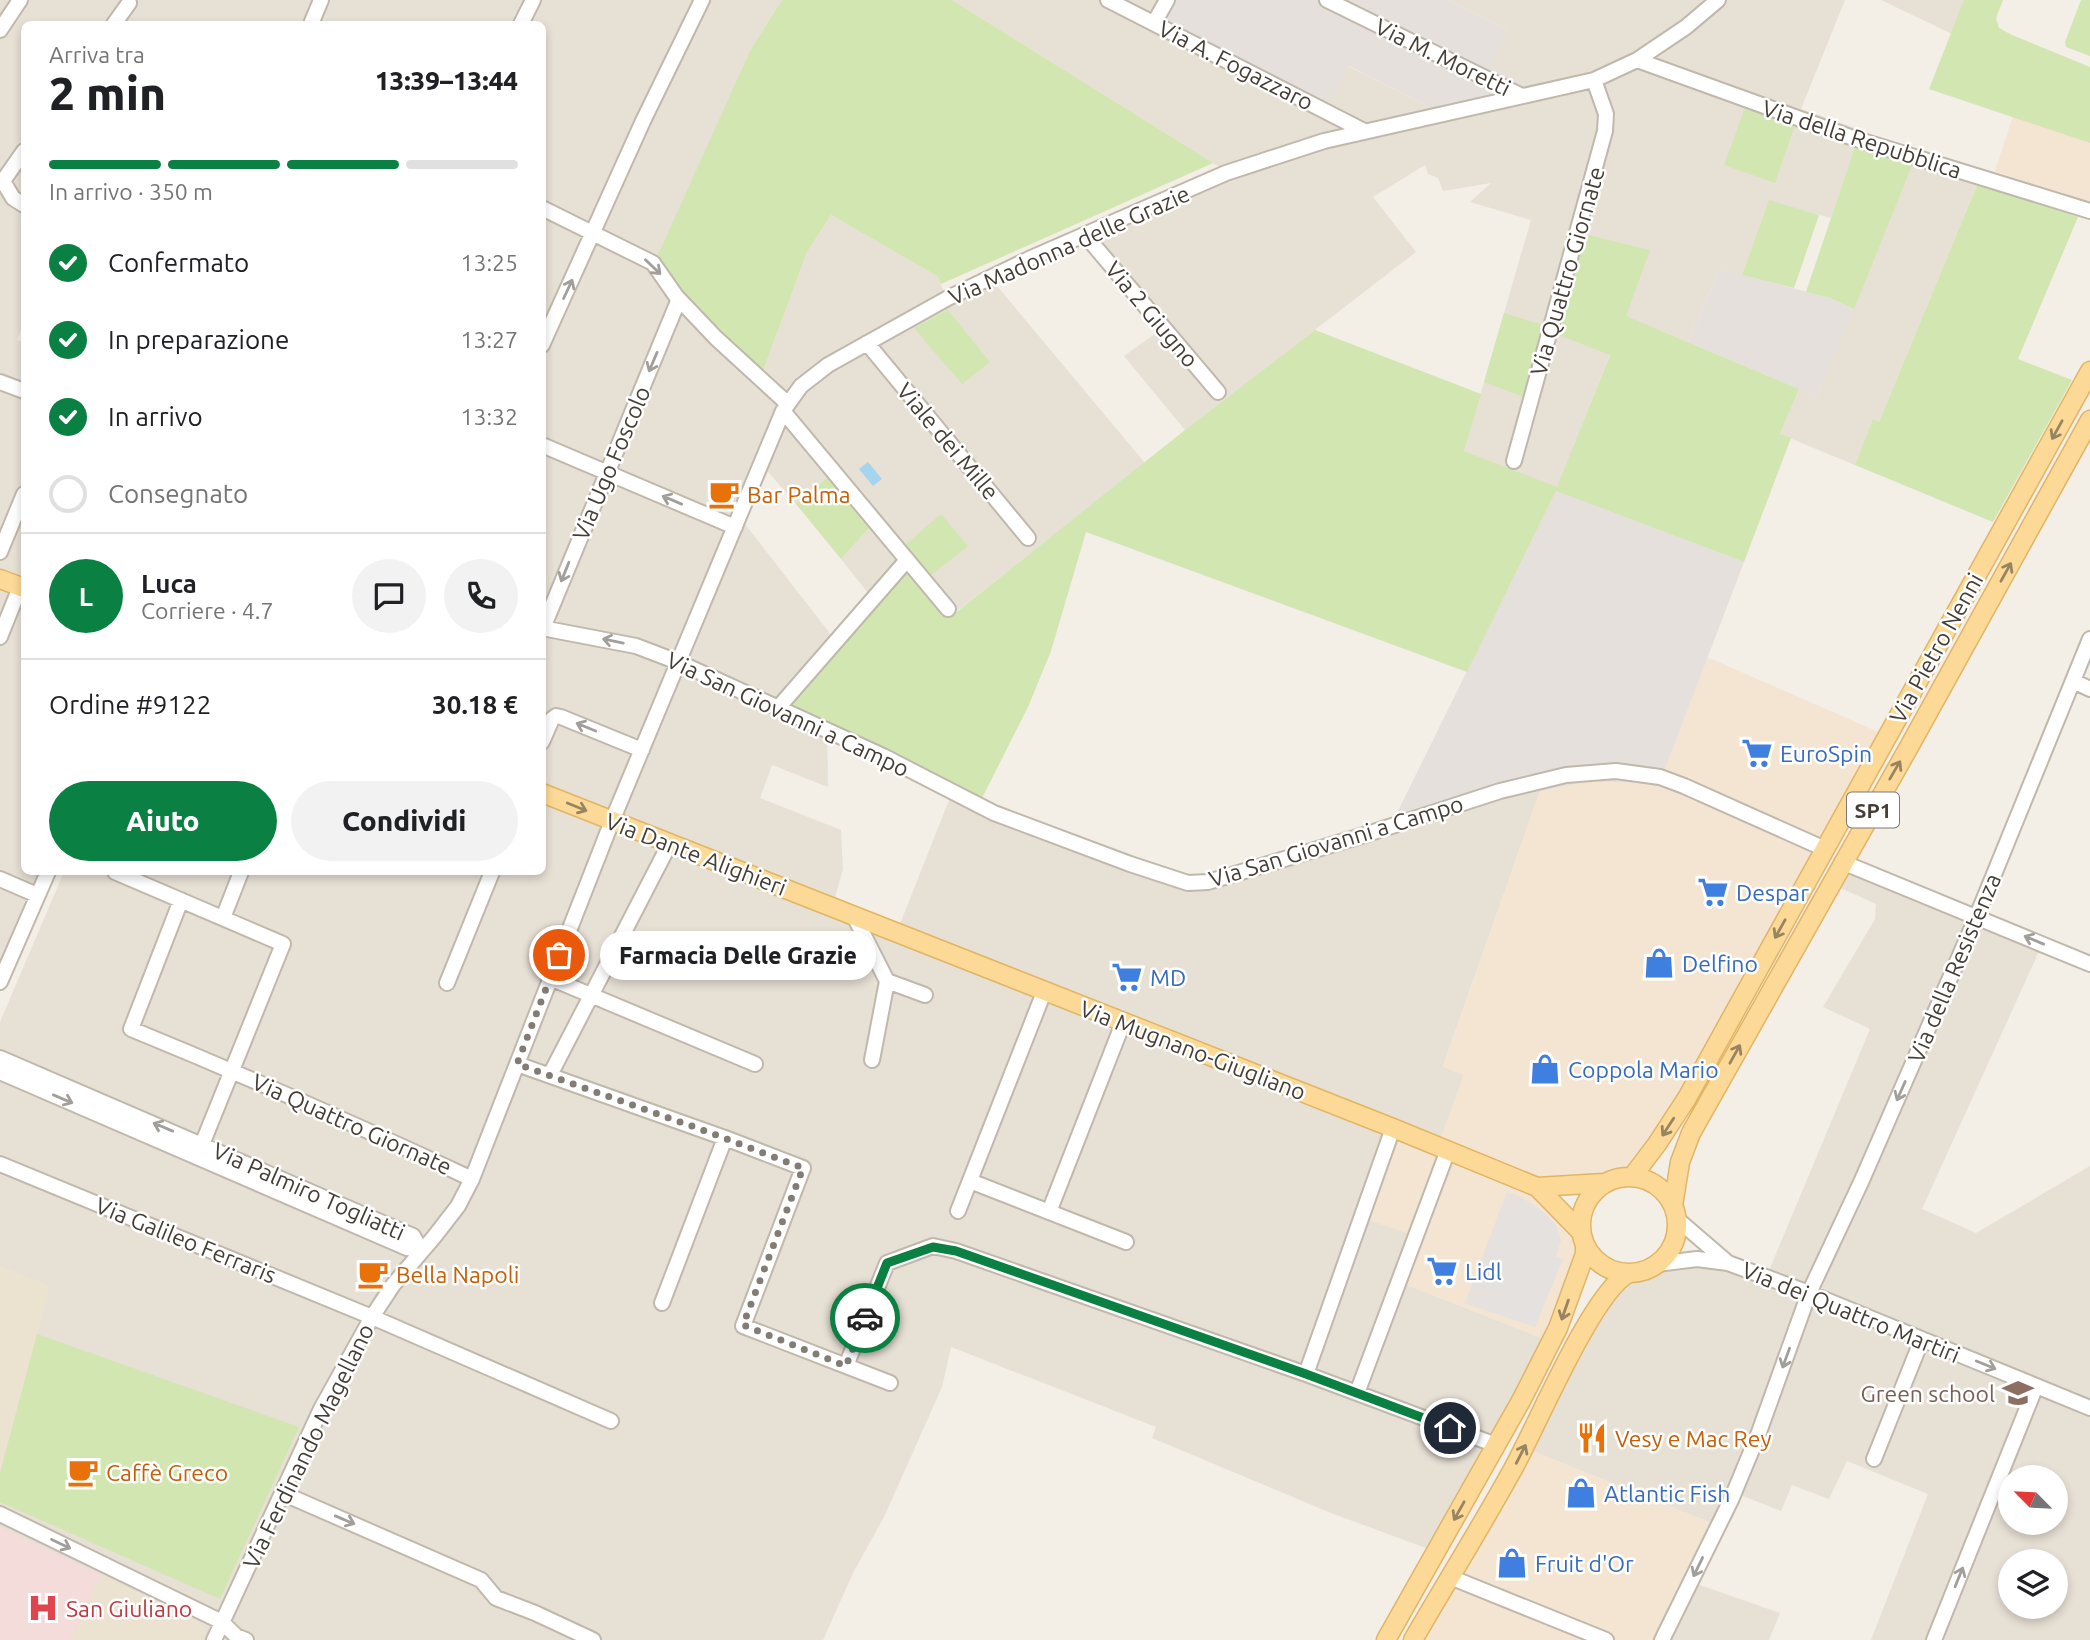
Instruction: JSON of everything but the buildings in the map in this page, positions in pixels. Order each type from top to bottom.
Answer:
[{"type":"main road","name":"Via Pietro Nenni","points":[[1632,1177],[1687,1098],[2090,371]]},
{"type":"main road","name":"Via Pietro Nenni","points":[[1675,1213],[1680,1162],[1691,1133],[2090,420]]},
{"type":"main road","points":[[0,579],[21,586]]},
{"type":"main road","name":"Via Dante Alighieri","points":[[546,795],[852,915]]},
{"type":"main road","name":"Via Mugnano-Giugliano","points":[[852,915],[1537,1187],[1583,1239]]},
{"type":"main road","points":[[1386,1640],[1522,1399],[1558,1328],[1585,1254],[1583,1239],[1581,1217],[1593,1192],[1604,1183],[1618,1178],[1645,1179],[1657,1185],[1666,1195],[1675,1213],[1676,1232],[1673,1244],[1657,1264],[1644,1271],[1615,1272],[1603,1266],[1592,1257],[1583,1239]]},
{"type":"main road","name":"Via Mugnano-Giugliano","points":[[1537,1187],[1604,1183]]},
{"type":"main road","points":[[1413,1640],[1514,1468],[1582,1334],[1602,1301],[1621,1277],[1629,1273]]},
{"type":"street","points":[[0,30],[20,0]]},
{"type":"street","points":[[312,21],[321,0]]},
{"type":"street","points":[[522,21],[533,0]]},
{"type":"street","points":[[546,333],[702,0]]},
{"type":"street","name":"Via A. Fogazzaro","points":[[1108,0],[1364,131]]},
{"type":"street","points":[[1154,23],[1167,0]]},
{"type":"street","name":"Via M. Moretti","points":[[1327,0],[1522,96]]},
{"type":"street","name":"Via Madonna delle Grazie","points":[[612,821],[785,407],[813,375],[867,343],[1017,264],[1226,173],[1324,141],[1594,80],[1637,60],[1686,27],[1718,0]]},
{"type":"street","points":[[116,21],[129,3]]},
{"type":"street","name":"Via della Repubblica","points":[[1637,60],[1853,138],[2090,211]]},
{"type":"street","name":"Via Quattro Giornate","points":[[1514,461],[1605,131],[1606,114],[1594,80]]},
{"type":"street","points":[[21,155],[2,181],[13,198],[21,203]]},
{"type":"street","points":[[546,210],[653,263],[679,299],[785,407],[948,609]]},
{"type":"street","name":"Via 2 Giugno","points":[[1086,236],[1218,392]]},
{"type":"street","name":"Via Ugo Foscolo","points":[[546,621],[679,299]]},
{"type":"street","name":"Viale dei Mille","points":[[867,343],[1028,538]]},
{"type":"street","points":[[0,382],[21,390]]},
{"type":"street","points":[[546,447],[734,527]]},
{"type":"street","points":[[0,552],[21,501]]},
{"type":"street","points":[[776,709],[907,559]]},
{"type":"street","points":[[0,636],[21,591]]},
{"type":"street","name":"Via San Giovanni a Campo","points":[[546,629],[636,646],[678,662],[883,756],[994,813],[1188,883],[1221,879],[1500,790],[1566,775],[1616,771],[1644,774],[1672,782],[1825,849]]},
{"type":"street","name":"Via della Resistenza","points":[[1662,1640],[1731,1500],[1758,1435],[1809,1293],[1862,1180],[1977,916],[2090,639]]},
{"type":"street","points":[[2073,681],[2090,689]]},
{"type":"street","points":[[547,716],[561,717],[642,750]]},
{"type":"street","name":"Via Ferdinando Magellano","points":[[214,1640],[321,1409],[372,1317],[393,1285],[458,1206],[472,1179],[612,821]]},
{"type":"street","points":[[550,1075],[670,843]]},
{"type":"street","points":[[1842,862],[2090,964]]},
{"type":"street","points":[[0,980],[47,875]]},
{"type":"street","name":"Via Quattro Giornate","points":[[122,875],[283,944],[199,1150]]},
{"type":"street","points":[[223,918],[240,875]]},
{"type":"street","points":[[447,983],[491,875]]},
{"type":"street","points":[[0,879],[37,895]]},
{"type":"street","points":[[181,900],[131,1029],[232,1070]]},
{"type":"street","points":[[852,915],[887,981],[872,1059]]},
{"type":"street","points":[[550,978],[755,1064]]},
{"type":"street","points":[[887,981],[925,995]]},
{"type":"street","points":[[958,1212],[1044,992]]},
{"type":"street","points":[[1049,1212],[1123,1023]]},
{"type":"street","name":"Via Palmiro Togliatti","points":[[0,1058],[407,1248],[421,1250]]},
{"type":"street","points":[[517,1064],[803,1168],[743,1325],[890,1383]]},
{"type":"street","name":"Via Quattro Giornate","points":[[232,1070],[472,1179]]},
{"type":"street","name":"Via Palmiro Togliatti","points":[[0,1072],[199,1150]]},
{"type":"street","points":[[1306,1374],[1393,1128]]},
{"type":"street","points":[[662,1303],[725,1138]]},
{"type":"street","points":[[1357,1393],[1448,1150]]},
{"type":"street","name":"Via Galileo Ferraris","points":[[0,1164],[372,1317],[611,1421]]},
{"type":"street","points":[[970,1181],[1126,1242]]},
{"type":"street","name":"Via dei Quattro Martiri","points":[[1675,1213],[1728,1263]]},
{"type":"street","points":[[846,1366],[887,1263],[933,1247],[959,1252],[1306,1374],[1496,1445]]},
{"type":"street","name":"Via dei Quattro Martiri","points":[[1657,1264],[1698,1259],[1728,1263],[1809,1293],[2090,1408]]},
{"type":"street","points":[[1874,1459],[1922,1339]]},
{"type":"street","points":[[1934,1640],[2036,1386]]},
{"type":"street","points":[[282,1493],[481,1580],[496,1598],[593,1640]]},
{"type":"street","points":[[0,1514],[222,1622],[236,1636],[246,1640]]},
{"type":"street","points":[[1450,1577],[1606,1640]]},
{"type":"shaded area","points":[[0,0],[782,0],[751,49],[763,371],[807,252],[831,215],[937,276],[945,294],[806,375],[611,817],[546,789],[546,21],[21,21],[21,330],[17,340],[21,342],[21,583],[0,575]]},
{"type":"shaded area","points":[[952,0],[1176,0],[1166,22],[1330,102],[1348,66],[1433,109],[1320,135],[1219,167]]},
{"type":"shaded area","points":[[1176,0],[1448,0],[1508,30],[1490,67],[1529,87],[1433,109],[1349,66],[1330,103],[1165,22]]},
{"type":"shaded area","points":[[1448,0],[1708,0],[1690,16],[1634,54],[1591,73],[1529,87],[1489,67],[1508,30]]},
{"type":"shaded area","points":[[1725,0],[1845,0],[1801,109],[1861,130],[1831,218],[1769,201],[1742,275],[1720,269],[1688,342],[1625,316],[1557,488],[1464,451],[1531,220],[1470,202],[1491,183],[1443,191],[1438,178],[1428,174],[1425,165],[1373,197],[1416,252],[1185,430],[1124,356],[1156,333],[1079,240],[1226,178],[1327,145],[1591,85]]},
{"type":"shaded area","points":[[1881,0],[1965,0],[1952,34]]},
{"type":"shaded area","points":[[2013,116],[2090,143],[2090,204],[1995,171]]},
{"type":"shaded area","points":[[1915,159],[1978,183],[1879,422],[1873,420],[1855,465],[1780,434],[1799,389],[1817,397]]},
{"type":"shaded area","points":[[1720,269],[1830,298],[1854,309],[1817,397],[1688,342]]},
{"type":"shaded area","points":[[992,280],[1145,463],[948,618],[876,603],[841,559],[870,527],[828,477],[796,504],[763,466],[793,400],[824,371]]},
{"type":"shaded area","points":[[1556,491],[1744,562],[1658,787],[1638,783],[1589,781],[1540,791],[1535,778],[1392,823]]},
{"type":"shaded area","points":[[745,524],[839,645],[788,704],[827,723],[828,787],[772,765],[760,798],[841,830],[843,869],[833,905],[617,819]]},
{"type":"shaded area","points":[[0,586],[21,594],[21,875],[41,875],[0,968]]},
{"type":"shaded area","points":[[1707,657],[1883,734],[1693,1077],[1629,1172],[1616,1172],[1605,1178],[1538,1181],[1439,1143],[1464,1075],[1443,1067],[1540,791],[1589,781],[1638,783],[1658,787]]},
{"type":"shaded area","points":[[1534,778],[1540,791],[1443,1066],[1464,1075],[1439,1143],[898,929],[955,785],[1057,829],[1186,874],[1203,875],[1396,815],[1393,822]]},
{"type":"shaded area","points":[[546,798],[608,823],[469,1174],[454,1204],[387,1281],[351,1340],[315,1409],[211,1640],[0,1640],[0,1022],[63,875],[546,875]]},
{"type":"shaded area","points":[[613,825],[1397,1134],[1424,1239],[1407,1285],[1547,1340],[1426,1548],[1331,1513],[1152,1438],[1156,1427],[951,1347],[942,1387],[884,1517],[853,1573],[823,1640],[220,1640],[325,1410],[398,1287],[440,1237]]},
{"type":"shaded area","points":[[1851,859],[2045,938],[1922,1209],[1976,1233],[2090,1166],[2090,1405],[1768,1273],[1870,1029],[1823,1007],[1875,919],[1876,904],[1836,886]]},
{"type":"shaded area","points":[[1397,1134],[1534,1190],[1577,1234],[1581,1247],[1547,1340],[1407,1285],[1424,1239],[1368,1220]]},
{"type":"shaded area","points":[[0,1168],[354,1314],[352,1318],[0,1172]]},
{"type":"shaded area","points":[[1507,1192],[1521,1197],[1542,1211],[1555,1224],[1561,1240],[1556,1257],[1563,1259],[1535,1327],[1465,1303]]},
{"type":"shaded area","points":[[1699,1263],[1731,1269],[2090,1413],[2090,1640],[1871,1640],[1928,1494],[1847,1461],[1829,1499],[1792,1485],[1781,1511],[1740,1495],[1724,1528],[1530,1450],[1607,1305],[1626,1281],[1641,1279],[1660,1270]]},
{"type":"shaded area","points":[[0,1266],[50,1286],[0,1473]]},
{"type":"shaded area","points":[[1530,1450],[1724,1528],[1671,1640],[1420,1640]]},
{"type":"shaded area","name":"San Giuliano","points":[[0,1527],[101,1575],[71,1640],[0,1640]]},
{"type":"shaded area","points":[[101,1575],[198,1621],[205,1628],[201,1640],[71,1640]]},
{"type":"shaded area","points":[[1697,1584],[1780,1613],[1769,1640],[1671,1640]]},
{"type":"green space","points":[[782,0],[952,0],[1213,163],[941,284],[937,276],[831,215],[807,252],[763,371],[685,295],[657,257],[751,49]]},
{"type":"green space","points":[[1964,0],[2003,0],[1996,18],[1999,28],[2090,67],[2090,143],[1929,89]]},
{"type":"green space","points":[[2081,0],[2090,0],[2090,56],[2066,47],[2065,42]]},
{"type":"green space","points":[[1745,108],[1795,125],[1775,183],[1724,165]]},
{"type":"green space","points":[[1855,147],[1912,166],[1854,309],[1830,298],[1806,292]]},
{"type":"green space","points":[[1978,183],[2078,217],[2018,359],[2072,380],[1993,522],[1855,465],[1873,419],[1879,422]]},
{"type":"green space","points":[[1769,200],[1819,215],[1794,288],[1742,275]]},
{"type":"green space","points":[[1584,234],[1650,250],[1626,316],[1799,389],[1780,434],[1791,438],[1744,562],[1556,491],[1467,672],[1086,532],[1051,651],[1028,707],[982,798],[788,704],[906,568],[949,618],[1315,330],[1481,394],[1464,451],[1557,487],[1610,355],[1556,334]]},
{"type":"green space","points":[[948,310],[990,362],[962,384],[914,328]]},
{"type":"green space","points":[[1504,313],[1546,326],[1526,398],[1484,382]]},
{"type":"green space","points":[[828,477],[870,527],[841,559],[796,504]]},
{"type":"green space","points":[[941,514],[968,546],[930,576],[905,545]]},
{"type":"green space","points":[[37,1334],[299,1427],[220,1599],[0,1502],[0,1473]]},
{"type":"water","points":[[868,462],[882,479],[873,486],[859,469]]},
{"type":"way so far","points":[[559,955],[517,1064],[803,1168],[743,1325],[846,1366],[865,1318]]},
{"type":"place","name":"Bar Palma","points":[[724,494]]},
{"type":"place","name":"EuroSpin","points":[[1757,753]]},
{"type":"place","name":"Despar","points":[[1713,892]]},
{"type":"place","name":"Farmacia Delle Grazie","points":[[559,955]]},
{"type":"place","name":"Delfino","points":[[1659,963]]},
{"type":"place","name":"MD","points":[[1127,977]]},
{"type":"place","name":"Coppola Mario","points":[[1545,1069]]},
{"type":"place","name":"Lidl","points":[[1442,1271]]},
{"type":"place","name":"Bella Napoli","points":[[373,1274]]},
{"type":"place","name":"Green school","points":[[2018,1393]]},
{"type":"place","name":"Vesy e Mac Rey","points":[[1592,1438]]},
{"type":"place","name":"Caffè Greco","points":[[83,1472]]},
{"type":"place","name":"Atlantic Fish","points":[[1581,1493]]},
{"type":"place","name":"Fruit d'Or","points":[[1512,1563]]},
{"type":"place","name":"San Giuliano","points":[[43,1608]]},
{"type":"route","points":[[865,1318],[887,1263],[933,1247],[956,1251],[1306,1374],[1450,1428]]}]
